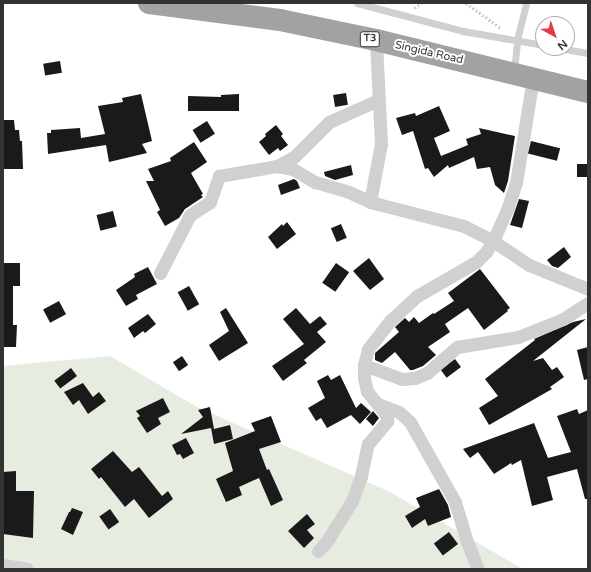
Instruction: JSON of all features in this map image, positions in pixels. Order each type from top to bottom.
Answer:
[{"type":"highway","name":"Singida Road","points":[[149,3],[280,20],[376,40],[588,92]]},
{"type":"street","points":[[370,202],[381,144],[376,40]]},
{"type":"street","points":[[318,551],[327,542],[352,501],[368,444],[388,421],[387,416],[375,403],[367,391],[364,365],[368,349],[391,320],[417,296],[476,262],[486,252],[493,241],[508,207],[516,183],[523,76]]},
{"type":"street","points":[[160,273],[190,215],[210,202],[219,176],[277,166],[294,157],[329,122],[378,100]]},
{"type":"street","points":[[277,166],[293,169],[315,182],[349,192],[370,202],[464,226],[493,241],[529,265],[588,289]]},
{"type":"street","points":[[364,365],[397,378],[415,378],[427,373],[457,347],[518,337],[563,319],[588,303]]},
{"type":"street","points":[[375,403],[399,412],[410,422],[456,502],[466,542],[478,569]]},
{"type":"street","points":[[3,565],[27,569]]},
{"type":"lane","points":[[357,3],[463,31],[535,43]]},
{"type":"lane","points":[[523,76],[517,40],[526,3]]},
{"type":"lane","points":[[575,51],[588,53]]},
{"type":"path","points":[[466,3],[517,40]]},
{"type":"shaded area","points":[[110,356],[197,407],[388,491],[523,569],[3,569],[3,366]]},
{"type":"building","points":[[60,61],[62,73],[45,76],[43,64]]},
{"type":"building","points":[[346,93],[348,105],[335,107],[333,95]]},
{"type":"building","points":[[141,94],[152,141],[142,144],[147,153],[109,162],[106,145],[48,154],[47,133],[51,133],[51,130],[80,128],[81,138],[105,134],[98,106],[123,102],[122,98]]},
{"type":"building","points":[[239,94],[239,111],[188,111],[188,96],[221,97],[221,95]]},
{"type":"building","points":[[439,106],[450,131],[434,138],[441,156],[468,145],[466,139],[481,134],[479,128],[515,136],[508,181],[504,193],[495,185],[490,167],[477,169],[474,157],[449,168],[448,165],[434,177],[428,168],[425,169],[413,131],[402,135],[396,118],[415,113],[416,116]]},
{"type":"building","points":[[3,120],[14,120],[15,130],[19,130],[20,141],[22,141],[23,169],[3,169]]},
{"type":"building","points":[[207,121],[215,134],[201,143],[193,130]]},
{"type":"building","points":[[276,125],[283,134],[281,136],[288,145],[280,151],[278,148],[269,155],[259,142],[266,136],[265,134]]},
{"type":"building","points":[[531,141],[560,148],[557,161],[528,154]]},
{"type":"building","points":[[194,142],[207,162],[191,173],[203,194],[201,195],[203,197],[185,209],[179,218],[165,226],[157,212],[160,210],[146,181],[154,181],[148,169],[171,161],[170,158]]},
{"type":"building","points":[[577,164],[588,164],[588,177],[577,177]]},
{"type":"building","points":[[351,165],[353,175],[335,180],[325,176],[324,172]]},
{"type":"building","points":[[294,179],[297,181],[300,188],[281,195],[278,185]]},
{"type":"building","points":[[519,199],[529,201],[522,228],[510,225]]},
{"type":"building","points":[[113,211],[117,227],[100,231],[97,215]]},
{"type":"building","points":[[287,222],[296,234],[277,249],[268,237],[282,224],[283,226]]},
{"type":"building","points":[[341,224],[347,238],[337,242],[331,228]]},
{"type":"building","points":[[564,247],[571,257],[558,268],[552,266],[547,260]]},
{"type":"building","points":[[369,258],[384,279],[370,290],[353,271]]},
{"type":"building","points":[[3,263],[20,263],[20,286],[13,286],[13,325],[17,325],[16,347],[3,347]]},
{"type":"building","points":[[336,263],[349,272],[335,292],[322,283]]},
{"type":"building","points":[[148,267],[157,284],[136,295],[138,299],[126,306],[116,290],[135,277],[134,274]]},
{"type":"building","points":[[480,269],[510,308],[507,310],[508,311],[484,330],[468,308],[445,324],[450,332],[428,347],[436,355],[423,366],[413,370],[410,370],[395,352],[382,363],[375,360],[375,353],[399,332],[395,327],[405,318],[409,322],[414,317],[419,323],[454,301],[448,293]]},
{"type":"building","points":[[189,286],[199,304],[188,311],[178,292]]},
{"type":"building","points":[[59,301],[66,314],[50,323],[43,309]]},
{"type":"building","points":[[226,308],[248,343],[219,361],[209,345],[229,331],[220,312]]},
{"type":"building","points":[[296,308],[310,324],[320,316],[327,324],[317,332],[326,342],[304,360],[307,363],[283,381],[272,366],[304,344],[283,319]]},
{"type":"building","points":[[148,314],[156,324],[145,333],[143,331],[134,338],[128,328]]},
{"type":"building","points":[[586,319],[533,361],[543,358],[552,370],[557,367],[564,377],[550,387],[552,389],[489,425],[479,408],[498,396],[485,379],[535,340],[534,339],[573,322]]},
{"type":"building","points":[[588,347],[588,379],[584,380],[577,350]]},
{"type":"building","points":[[182,356],[188,365],[179,371],[173,362]]},
{"type":"building","points":[[455,359],[461,367],[447,378],[441,370]]},
{"type":"building","points":[[71,368],[77,376],[60,389],[54,381]]},
{"type":"building","points":[[328,375],[331,380],[340,375],[356,408],[361,403],[371,412],[360,424],[351,415],[327,428],[321,418],[316,421],[308,408],[325,398],[317,381]]},
{"type":"building","points":[[83,383],[93,397],[99,392],[106,401],[88,414],[79,400],[73,405],[64,392]]},
{"type":"building","points":[[163,398],[170,412],[158,418],[161,424],[147,433],[137,418],[140,416],[136,411]]},
{"type":"building","points":[[210,407],[214,429],[230,425],[233,439],[214,444],[211,428],[181,434],[203,417],[198,410]]},
{"type":"building","points":[[577,409],[579,414],[588,410],[588,499],[585,499],[577,469],[547,477],[553,500],[532,506],[521,460],[512,465],[511,463],[494,474],[478,452],[470,458],[463,449],[534,423],[548,458],[571,452],[557,416]]},
{"type":"building","points":[[373,411],[379,418],[373,426],[366,419]]},
{"type":"building","points":[[271,416],[281,442],[259,449],[267,470],[269,469],[283,500],[271,506],[259,478],[239,487],[242,495],[226,502],[216,479],[233,471],[225,443],[255,431],[251,423]]},
{"type":"building","points":[[186,438],[194,453],[183,459],[180,454],[177,455],[172,445]]},
{"type":"building","points":[[113,451],[132,472],[139,467],[162,496],[168,491],[173,499],[149,518],[134,499],[125,507],[101,477],[99,479],[91,469]]},
{"type":"building","points":[[16,471],[16,491],[34,491],[33,538],[3,534],[3,472]]},
{"type":"building","points":[[439,489],[448,505],[451,517],[428,526],[425,519],[412,528],[405,516],[420,507],[416,498]]},
{"type":"building","points":[[72,508],[83,512],[73,535],[61,529]]},
{"type":"building","points":[[110,509],[119,522],[109,530],[99,516]]},
{"type":"building","points":[[307,514],[315,524],[307,530],[314,538],[304,548],[288,531]]},
{"type":"building","points":[[449,532],[458,544],[443,555],[434,543]]}]
